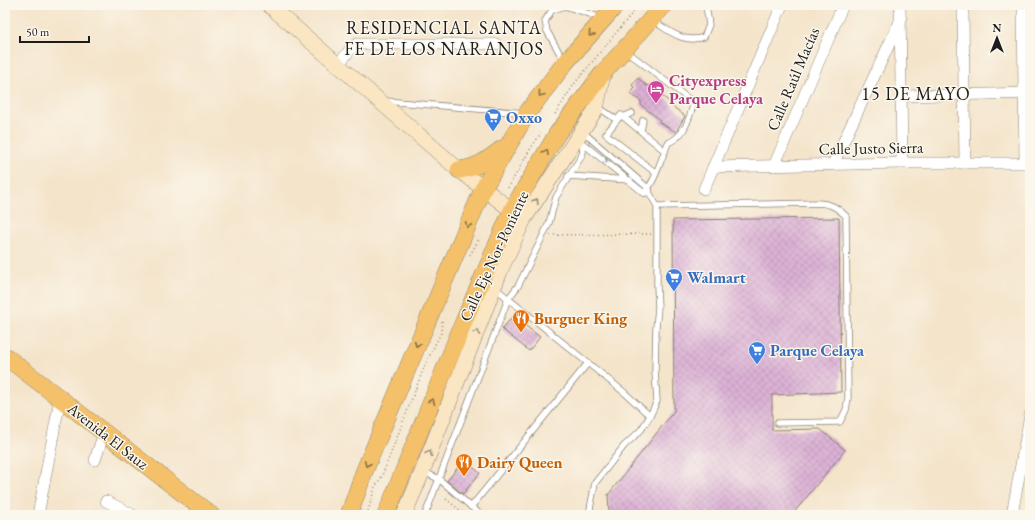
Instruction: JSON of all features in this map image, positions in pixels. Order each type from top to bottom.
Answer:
[{"type":"main road","points":[[348,515],[367,465],[483,189],[527,113],[565,63],[616,5]]},
{"type":"main road","name":"Calle Eje Nor-Poniente","points":[[386,515],[464,321],[518,215],[556,134],[603,73],[664,5]]},
{"type":"main road","points":[[459,170],[472,168],[484,163],[510,143]]},
{"type":"main road","name":"Avenida El Sauz","points":[[5,356],[211,515]]},
{"type":"street","points":[[269,5],[459,170],[518,215]]},
{"type":"street","points":[[704,189],[782,5]]},
{"type":"street","name":"Calle Raúl Macías","points":[[774,166],[843,5]]},
{"type":"street","points":[[900,5],[902,163]]},
{"type":"street","points":[[1023,12],[1027,93],[1027,163]]},
{"type":"street","points":[[962,13],[964,163]]},
{"type":"street","points":[[833,164],[900,19]]},
{"type":"street","points":[[338,66],[349,51],[357,44],[496,44]]},
{"type":"street","points":[[404,515],[494,288],[518,215],[579,138],[596,106],[603,73]]},
{"type":"street","points":[[901,96],[1027,93]]},
{"type":"street","name":"Calle Justo Sierra","points":[[713,167],[902,163],[1027,163]]},
{"type":"street","points":[[38,515],[60,399]]},
{"type":"street","points":[[1012,515],[1026,461],[1030,415]]},
{"type":"street","points":[[95,460],[104,432]]},
{"type":"street","points":[[106,501],[133,515]]},
{"type":"lane","points":[[651,20],[684,39],[696,40],[704,37],[709,25],[706,5]]},
{"type":"lane","points":[[565,63],[547,31],[545,21],[552,10],[565,6],[604,18]]},
{"type":"lane","points":[[624,49],[694,103],[683,132],[676,139],[668,143],[648,192]]},
{"type":"lane","points":[[379,101],[527,113]]},
{"type":"lane","points":[[596,106],[617,120]]},
{"type":"lane","points":[[632,113],[623,117],[621,115],[606,134],[656,173]]},
{"type":"lane","points":[[623,117],[665,151]]},
{"type":"lane","points":[[641,132],[643,120]]},
{"type":"lane","points":[[425,515],[508,299],[518,286],[544,235],[549,224],[556,197],[583,152],[579,138]]},
{"type":"lane","points":[[579,138],[638,179],[657,206],[656,286],[658,308],[655,371],[657,401],[641,430],[624,446],[595,483],[590,509],[592,515]]},
{"type":"lane","points":[[579,138],[629,180],[648,192]]},
{"type":"lane","points":[[568,176],[629,180],[638,179]]},
{"type":"lane","points":[[657,206],[818,203],[829,204],[837,208],[846,216],[848,398],[846,410],[840,422],[777,423]]},
{"type":"lane","points":[[494,288],[625,392],[650,416]]},
{"type":"lane","points":[[471,507],[588,363]]},
{"type":"lane","points":[[421,474],[446,485],[481,515]]},
{"type":"path","points":[[544,235],[657,234]]},
{"type":"path","points":[[470,256],[479,239]]},
{"type":"path","points":[[368,515],[375,487],[382,476],[424,365],[441,333],[443,318]]},
{"type":"path","points":[[446,499],[466,515]]},
{"type":"building","points":[[638,78],[647,86],[649,85],[685,116],[676,132],[659,122],[660,120],[641,105],[641,101],[630,94],[635,88],[632,85]]},
{"type":"building","name":"Parque Celaya","points":[[839,218],[841,392],[772,395],[772,430],[820,429],[845,450],[792,515],[614,515],[609,511],[608,495],[674,411],[673,220]]},
{"type":"building","name":"Burguer King","points":[[513,316],[540,337],[529,351],[502,329]]},
{"type":"building","name":"Dairy Queen","points":[[464,460],[480,473],[463,494],[447,481]]},
{"type":"place","name":"Cityexpress Parque Celaya","points":[[656,104]]},
{"type":"place","name":"Oxxo","points":[[493,132]]},
{"type":"place","name":"Walmart","points":[[674,292]]},
{"type":"place","name":"Burguer King","points":[[521,333]]},
{"type":"place","name":"Parque Celaya","points":[[757,365]]},
{"type":"place","name":"Dairy Queen","points":[[464,477]]},
{"type":"district","name":"RESIDENCIAL SANTA FE DE LOS NARANJOS","points":[[444,37]]},
{"type":"district","name":"15 DE MAYO","points":[[916,93]]}]
